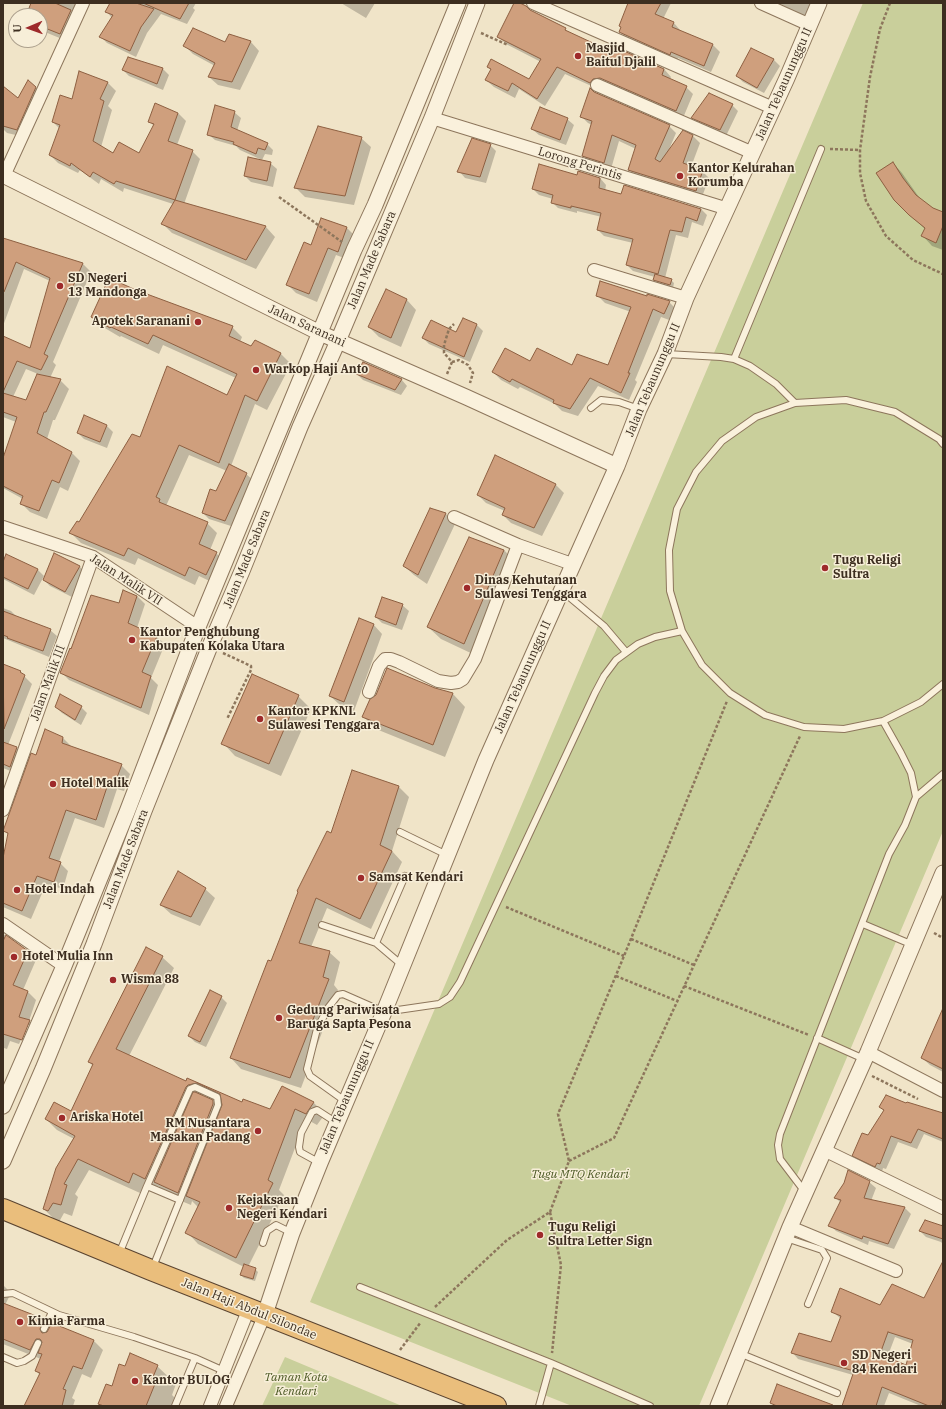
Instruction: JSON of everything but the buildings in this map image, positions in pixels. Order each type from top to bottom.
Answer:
[{"type":"highway","name":"Jalan Haji Abdul Silondae","points":[[3,1209],[151,1270],[496,1406]]},
{"type":"street","points":[[3,177],[83,3]]},
{"type":"street","name":"Jalan Made Sabara","points":[[3,1106],[6,1087],[64,966],[198,627],[458,3]]},
{"type":"street","name":"Jalan Made Sabara","points":[[3,1161],[43,1069],[94,944],[144,811],[210,646],[240,578],[300,427],[432,118],[477,3]]},
{"type":"street","points":[[533,3],[773,108]]},
{"type":"street","points":[[761,3],[810,25]]},
{"type":"street","name":"Jalan Tebaununggu II","points":[[257,1311],[292,1233],[345,1101],[384,1012],[486,760],[572,564],[617,466],[639,409],[665,354],[686,298],[728,209],[819,3]]},
{"type":"street","points":[[597,85],[753,153]]},
{"type":"street","name":"Lorong Perintis","points":[[432,118],[728,209]]},
{"type":"street","name":"Jalan Saranani","points":[[3,177],[320,334],[466,397],[617,466]]},
{"type":"street","points":[[594,270],[686,298]]},
{"type":"street","points":[[454,517],[518,545],[572,564]]},
{"type":"street","name":"Jalan Malik VII","points":[[3,527],[93,557],[198,627]]},
{"type":"street","points":[[369,692],[379,666],[385,659],[391,659],[399,662],[438,681],[451,683],[458,682],[463,679],[475,659],[518,545]]},
{"type":"street","name":"Jalan Malik III","points":[[3,810],[93,557]]},
{"type":"street","points":[[718,1406],[788,1232],[864,1060],[943,873]]},
{"type":"street","points":[[3,924],[64,966]]},
{"type":"street","points":[[864,1060],[943,1091]]},
{"type":"street","points":[[824,1150],[943,1208]]},
{"type":"street","points":[[788,1232],[896,1271]]},
{"type":"street","points":[[210,1406],[224,1371],[257,1311]]},
{"type":"street","points":[[226,1406],[257,1311]]},
{"type":"lane","points":[[734,359],[821,149]]},
{"type":"lane","points":[[665,354],[734,359],[750,366],[776,384],[795,403]]},
{"type":"lane","points":[[591,408],[601,400],[618,402],[639,409]]},
{"type":"lane","points":[[943,444],[939,439],[896,412],[846,400],[795,403],[756,418],[722,441],[696,472],[677,509],[669,550],[670,591],[682,631],[702,665],[730,693],[765,715],[804,727],[844,729],[883,721],[921,702],[943,684]]},
{"type":"lane","points":[[561,590],[604,626],[626,652]]},
{"type":"lane","points":[[345,1101],[310,1076],[307,1069],[317,1029],[328,1008],[338,995],[343,994],[384,1012],[439,1004],[450,998],[460,982],[604,676],[616,660],[638,644],[655,637],[682,631]]},
{"type":"lane","points":[[883,721],[911,774],[916,797]]},
{"type":"lane","points":[[805,1192],[780,1159],[778,1145],[780,1134],[890,854],[905,825],[916,797],[943,774]]},
{"type":"lane","points":[[400,832],[448,855]]},
{"type":"lane","points":[[376,943],[405,876]]},
{"type":"lane","points":[[863,924],[913,945]]},
{"type":"lane","points":[[322,926],[376,943],[402,965]]},
{"type":"lane","points":[[817,1038],[864,1060]]},
{"type":"lane","points":[[119,1256],[147,1186],[190,1089],[195,1087],[208,1092],[217,1097],[218,1105],[151,1270]]},
{"type":"lane","points":[[320,1163],[300,1152],[299,1147],[301,1133],[312,1112],[317,1110],[337,1123]]},
{"type":"lane","points":[[147,1186],[180,1200]]},
{"type":"lane","points":[[263,1243],[268,1231],[276,1225],[292,1233]]},
{"type":"lane","points":[[788,1232],[822,1250],[827,1258],[808,1304]]},
{"type":"lane","points":[[360,1287],[551,1363],[650,1406]]},
{"type":"lane","points":[[3,1294],[13,1293],[59,1315],[134,1337],[195,1358],[224,1371]]},
{"type":"lane","points":[[44,1329],[52,1312]]},
{"type":"lane","points":[[3,1357],[17,1362],[24,1361],[32,1356],[38,1343]]},
{"type":"lane","points":[[740,1353],[837,1393]]},
{"type":"lane","points":[[175,1406],[195,1358]]},
{"type":"lane","points":[[539,1406],[551,1363]]},
{"type":"path","points":[[890,3],[880,29],[870,77],[860,150],[860,173],[866,201],[886,236],[913,260],[943,274]]},
{"type":"path","points":[[468,28],[508,45]]},
{"type":"path","points":[[821,149],[860,150]]},
{"type":"path","points":[[278,197],[354,250]]},
{"type":"path","points":[[452,362],[443,351],[445,339],[449,329],[454,324]]},
{"type":"path","points":[[452,362],[459,360],[468,365],[473,373],[466,397]]},
{"type":"path","points":[[441,387],[452,362]]},
{"type":"path","points":[[210,646],[251,666],[250,673],[227,719]]},
{"type":"path","points":[[551,1363],[561,1265],[550,1212],[569,1161],[558,1114],[631,940],[730,693]]},
{"type":"path","points":[[569,1161],[614,1138],[804,727]]},
{"type":"path","points":[[497,904],[624,956]]},
{"type":"path","points":[[631,940],[694,965]]},
{"type":"path","points":[[616,976],[677,1001]]},
{"type":"path","points":[[684,986],[817,1038]]},
{"type":"path","points":[[864,1060],[918,1099]]},
{"type":"path","points":[[389,1364],[428,1314],[507,1240],[550,1212]]},
{"type":"green space","name":"Tugu MTQ Kendari","points":[[863,3],[943,3],[943,831],[699,1406],[572,1406],[310,1302]]},
{"type":"green space","name":"Taman Kota Kendari","points":[[285,1357],[402,1406],[262,1406]]},
{"type":"place","name":"Masjid Baitul Djalil","points":[[578,56]]},
{"type":"place","name":"Kantor Kelurahan Korumba","points":[[680,176]]},
{"type":"place","name":"SD Negeri 13 Mandonga","points":[[60,286]]},
{"type":"place","name":"Apotek Saranani","points":[[198,322]]},
{"type":"place","name":"Warkop Haji Anto","points":[[256,370]]},
{"type":"place","name":"Tugu Religi Sultra","points":[[825,568]]},
{"type":"place","name":"Dinas Kehutanan Sulawesi Tenggara","points":[[467,588]]},
{"type":"place","name":"Kantor Penghubung Kabupaten Kolaka Utara","points":[[132,640]]},
{"type":"place","name":"Kantor KPKNL Sulawesi Tenggara","points":[[260,719]]},
{"type":"place","name":"Hotel Malik","points":[[53,784]]},
{"type":"place","name":"Samsat Kendari","points":[[361,878]]},
{"type":"place","name":"Hotel Indah","points":[[17,890]]},
{"type":"place","name":"Hotel Mulia Inn","points":[[14,957]]},
{"type":"place","name":"Wisma 88","points":[[113,980]]},
{"type":"place","name":"Gedung Pariwisata Baruga Sapta Pesona","points":[[279,1018]]},
{"type":"place","name":"Ariska Hotel","points":[[62,1118]]},
{"type":"place","name":"RM Nusantara Masakan Padang","points":[[258,1131]]},
{"type":"place","name":"Kejaksaan Negeri Kendari","points":[[229,1208]]},
{"type":"place","name":"Tugu Religi Sultra Letter Sign","points":[[540,1235]]},
{"type":"place","name":"Kimia Farma","points":[[20,1322]]},
{"type":"place","name":"SD Negeri 84 Kendari","points":[[844,1363]]},
{"type":"place","name":"Kantor BULOG","points":[[135,1381]]}]
